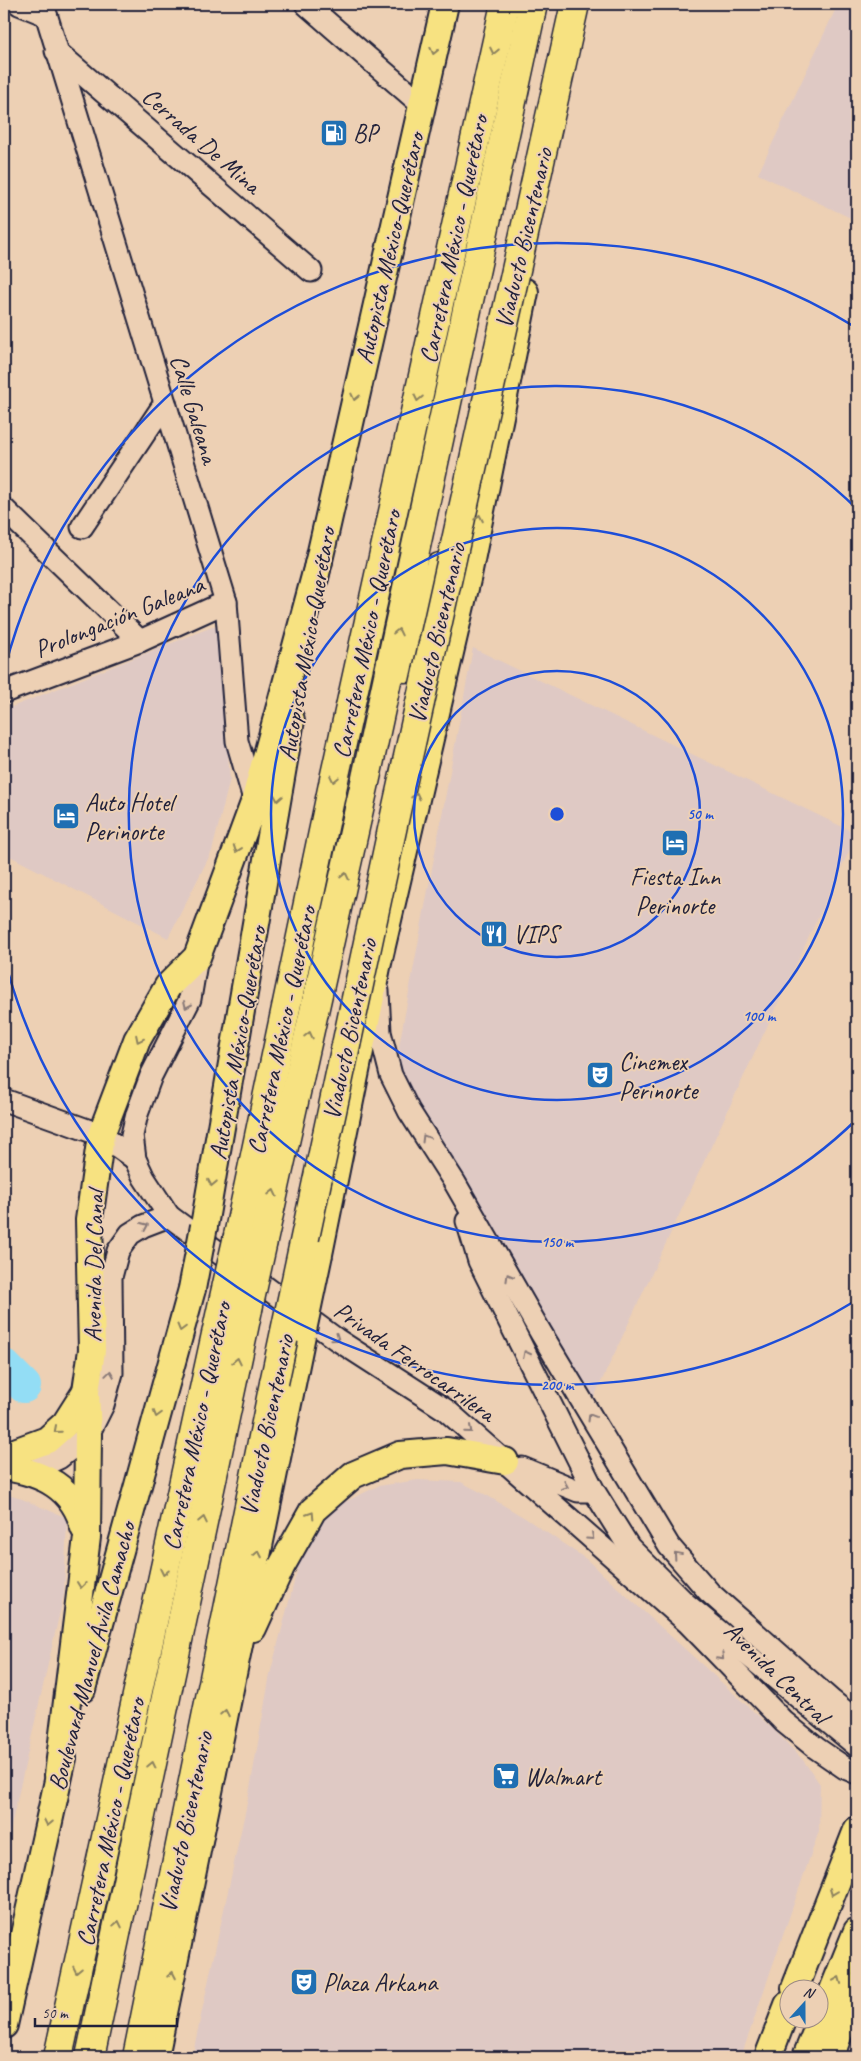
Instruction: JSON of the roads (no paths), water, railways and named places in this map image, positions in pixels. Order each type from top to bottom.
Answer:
[{"type":"highway","name":"Carretera México - Querétaro","points":[[90,2057],[250,1238],[335,774],[505,4]]},
{"type":"highway","name":"Carretera México - Querétaro","points":[[250,1238],[366,778],[533,4]]},
{"type":"highway","name":"Viaducto Bicentenario","points":[[137,2057],[288,1317],[387,850],[575,4]]},
{"type":"highway","points":[[366,778],[507,377]]},
{"type":"highway","name":"Carretera México - Querétaro","points":[[58,2057],[236,1305]]},
{"type":"main road","name":"Autopista México-Querétaro","points":[[192,1289],[273,831],[318,560],[446,4]]},
{"type":"main road","points":[[156,2057],[377,967],[468,575],[584,4]]},
{"type":"main road","points":[[197,958],[254,803],[318,560]]},
{"type":"main road","name":"Avenida Del Canal","points":[[86,1391],[92,1350],[89,1220],[101,1134],[137,1040],[168,986],[197,958]]},
{"type":"main road","name":"Boulevard Manuel Ávila Camacho","points":[[4,2026],[58,1775],[192,1289]]},
{"type":"main road","points":[[58,1775],[86,1537],[88,1435],[86,1391]]},
{"type":"main road","points":[[4,1456],[47,1440],[64,1424],[86,1391]]},
{"type":"main road","points":[[234,1667],[281,1567],[313,1510],[353,1475],[400,1455],[447,1451],[506,1461]]},
{"type":"main road","points":[[16,1470],[60,1487],[73,1500],[80,1511],[86,1537]]},
{"type":"main road","points":[[799,1978],[857,1830]]},
{"type":"main road","points":[[806,2057],[857,1930]]},
{"type":"main road","points":[[832,2053],[857,1987]]},
{"type":"main road","points":[[768,2057],[779,2028]]},
{"type":"street","points":[[19,4],[44,9]]},
{"type":"street","points":[[306,4],[422,105]]},
{"type":"street","name":"Calle Galeana","points":[[44,9],[226,602],[237,741],[254,803],[273,831]]},
{"type":"street","name":"Cerrada De Mina","points":[[56,51],[311,271]]},
{"type":"street","points":[[82,528],[165,403]]},
{"type":"street","points":[[4,509],[140,641]]},
{"type":"street","name":"Prolongación Galeana","points":[[4,692],[140,641],[226,602]]},
{"type":"street","points":[[16,1470],[59,1458],[88,1435],[103,1405],[112,1373],[111,1278],[118,1251],[130,1234],[143,1226],[169,1216],[144,1178],[135,1159],[132,1135],[137,1114],[151,1076],[190,999],[197,958]]},
{"type":"street","points":[[377,967],[380,1032],[391,1074],[409,1111],[455,1183],[479,1261],[594,1491],[629,1547],[685,1603],[857,1746]]},
{"type":"street","points":[[4,1100],[101,1134],[135,1159]]},
{"type":"street","name":"Avenida Central","points":[[455,1183],[541,1333],[669,1546],[709,1592],[857,1721]]},
{"type":"street","name":"Privada Ferrocarrilera","points":[[169,1216],[336,1339],[446,1410],[687,1622]]},
{"type":"street","points":[[506,1461],[578,1491],[594,1491]]},
{"type":"street","name":"Avenida Central","points":[[687,1622],[784,1722],[816,1748],[845,1768],[857,1773]]},
{"type":"waterway","points":[[4,1366],[24,1386]]},
{"type":"place","name":"BP","points":[[334,133]]},
{"type":"place","name":"Auto Hotel Perinorte","points":[[66,816]]},
{"type":"place","name":"Fiesta Inn Perinorte","points":[[675,843]]},
{"type":"place","name":"VIPS","points":[[494,934]]},
{"type":"place","name":"Cinemex Perinorte","points":[[600,1075]]},
{"type":"place","name":"Walmart","points":[[506,1776]]},
{"type":"place","name":"Plaza Arkana","points":[[304,1982]]}]
